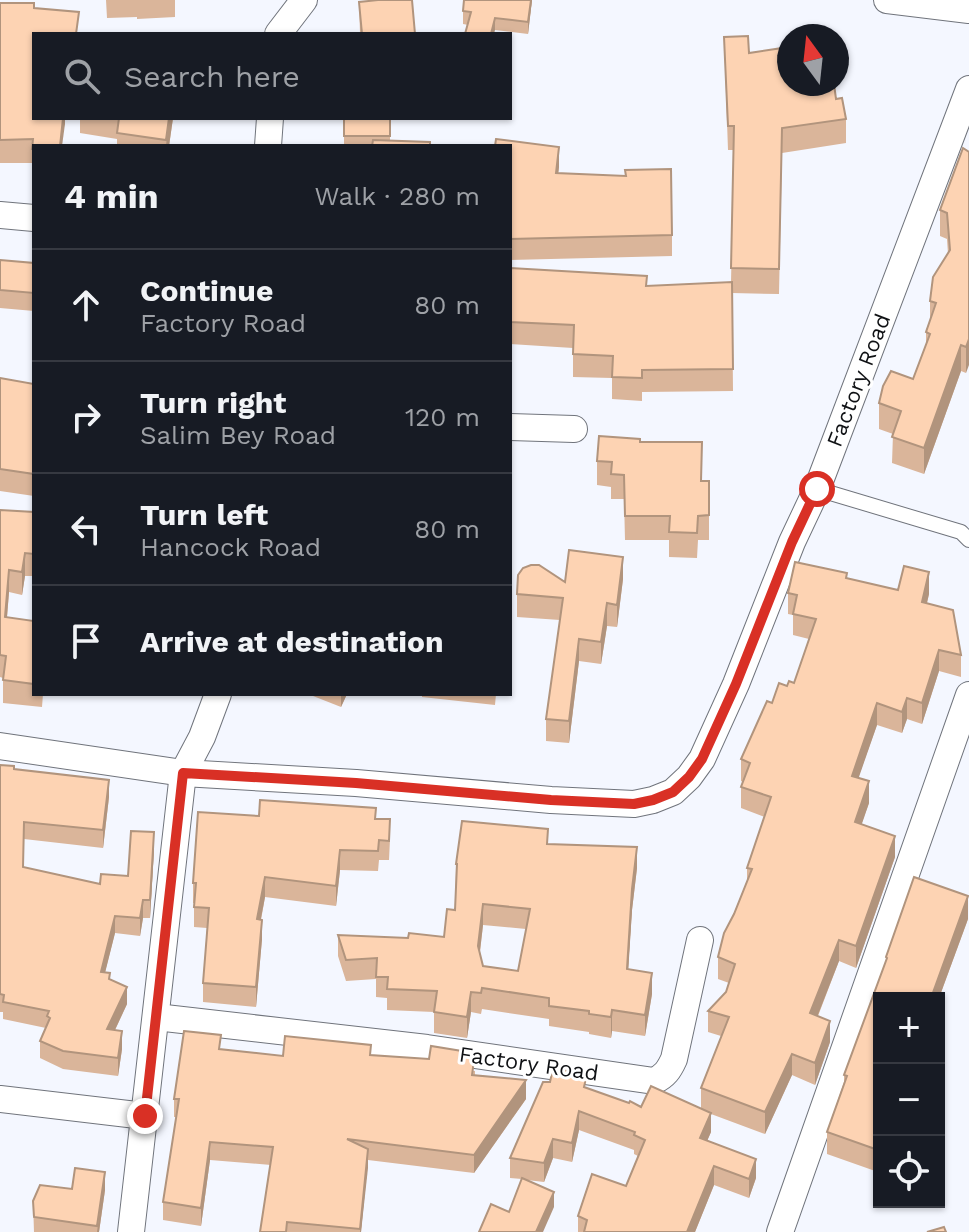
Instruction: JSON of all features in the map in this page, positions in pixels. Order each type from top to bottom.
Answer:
[{"type":"street","points":[[276,32],[281,0]]},
{"type":"street","points":[[278,32],[304,0]]},
{"type":"street","points":[[887,0],[969,10]]},
{"type":"street","name":"Factory Road","points":[[183,773],[634,804],[673,792],[702,759],[736,684],[792,542],[817,489],[969,89]]},
{"type":"street","points":[[268,144],[270,120]]},
{"type":"street","points":[[0,215],[32,218]]},
{"type":"street","points":[[512,427],[574,429]]},
{"type":"street","points":[[780,1232],[969,695]]},
{"type":"street","points":[[131,1232],[183,773],[202,737],[217,696]]},
{"type":"street","points":[[0,746],[183,773]]},
{"type":"street","name":"Factory Road","points":[[156,1017],[427,1048],[654,1081],[670,1070],[674,1059],[700,940]]},
{"type":"street","points":[[0,1099],[145,1116]]},
{"type":"lane","points":[[817,489],[961,532],[969,540]]},
{"type":"building","points":[[412,0],[415,32],[362,32],[359,2]]},
{"type":"building","points":[[464,0],[531,0],[528,22],[495,18],[492,32],[466,32],[471,12],[463,11]]},
{"type":"building","points":[[0,3],[34,3],[34,8],[79,12],[76,32],[32,32],[32,120],[63,120],[60,144],[32,144],[33,139],[0,140]]},
{"type":"building","points":[[748,36],[749,53],[777,49],[777,96],[842,98],[846,119],[782,128],[779,269],[731,268],[734,126],[728,126],[724,37]]},
{"type":"building","points":[[119,120],[169,120],[166,140],[117,133]]},
{"type":"building","points":[[344,120],[390,120],[390,136],[344,136]]},
{"type":"building","points":[[496,139],[559,147],[556,173],[626,176],[625,170],[671,169],[672,235],[512,239],[512,144],[495,144]]},
{"type":"building","points":[[373,140],[430,142],[430,144],[372,144]]},
{"type":"building","points":[[963,148],[969,152],[969,339],[966,347],[961,345],[924,448],[892,437],[901,411],[879,403],[891,371],[913,379],[930,334],[926,332],[936,303],[930,301],[933,277],[950,250],[947,213],[940,210]]},
{"type":"building","points":[[0,260],[32,263],[32,293],[0,290]]},
{"type":"building","points":[[512,268],[647,276],[646,286],[732,282],[733,369],[642,370],[642,378],[612,377],[613,356],[573,354],[574,325],[512,322]]},
{"type":"building","points":[[0,378],[32,384],[32,474],[0,469]]},
{"type":"building","points":[[599,436],[640,439],[640,442],[702,442],[701,481],[709,481],[709,515],[698,516],[697,533],[669,532],[670,516],[625,516],[624,475],[611,474],[612,462],[597,461]]},
{"type":"building","points":[[0,510],[32,512],[32,554],[25,553],[22,572],[9,570],[5,617],[32,621],[32,684],[3,680],[6,656],[0,655]]},
{"type":"building","points":[[569,550],[623,557],[617,605],[607,603],[601,642],[579,639],[569,721],[546,719],[563,598],[517,594],[518,575],[523,568],[531,565],[539,565],[565,582]]},
{"type":"building","points":[[795,562],[847,573],[846,578],[898,590],[904,566],[929,572],[922,602],[953,610],[961,655],[939,650],[922,703],[907,698],[902,712],[877,703],[852,776],[869,781],[855,822],[895,836],[856,946],[839,940],[810,1013],[830,1021],[815,1063],[792,1054],[765,1112],[701,1088],[729,1017],[708,1011],[726,992],[735,964],[718,957],[724,933],[752,869],[747,868],[771,797],[741,787],[750,763],[741,759],[767,701],[772,703],[779,683],[787,686],[789,681],[794,683],[816,619],[793,614],[797,595],[788,593]]},
{"type":"building","points":[[0,765],[109,780],[103,830],[24,822],[23,867],[100,884],[101,874],[128,876],[131,831],[154,832],[150,900],[143,900],[140,918],[115,916],[101,972],[110,973],[109,979],[127,987],[107,1029],[122,1031],[118,1058],[63,1051],[40,1041],[50,1018],[47,1016],[49,1011],[3,1002],[4,995],[0,994]]},
{"type":"building","points":[[260,800],[376,808],[375,819],[390,819],[389,841],[379,840],[378,851],[340,850],[336,886],[265,877],[257,919],[262,920],[256,987],[203,983],[209,908],[194,907],[198,812],[259,816]]},
{"type":"building","points":[[462,821],[548,829],[547,844],[637,847],[627,969],[652,973],[645,1015],[612,1010],[611,1017],[589,1014],[589,1011],[549,1006],[549,998],[482,988],[481,993],[471,992],[467,1017],[434,1012],[437,991],[387,989],[388,977],[376,977],[377,958],[346,960],[338,935],[408,938],[409,933],[444,937],[447,909],[455,910],[456,864]],"holes":[[[483,904],[530,909],[518,971],[483,966],[478,946]]]},
{"type":"building","points":[[914,877],[968,896],[933,992],[875,992]]},
{"type":"building","points":[[873,996],[873,1148],[827,1132],[847,1076],[844,1075]]},
{"type":"building","points":[[184,1031],[221,1035],[219,1049],[283,1056],[285,1036],[371,1045],[370,1055],[429,1059],[431,1046],[475,1053],[472,1075],[526,1080],[474,1155],[347,1139],[368,1149],[360,1229],[287,1222],[286,1232],[260,1232],[273,1147],[210,1142],[201,1208],[163,1202],[179,1099],[174,1099]]},
{"type":"building","points":[[553,1068],[587,1074],[584,1087],[641,1107],[651,1086],[711,1113],[700,1138],[756,1159],[749,1179],[714,1166],[687,1232],[584,1232],[587,1220],[578,1216],[592,1174],[626,1186],[645,1140],[634,1135],[635,1132],[579,1111],[572,1143],[553,1139],[544,1163],[510,1158],[543,1082],[550,1082]]},
{"type":"building","points":[[75,1168],[105,1172],[97,1226],[34,1217],[33,1201],[40,1185],[72,1189]]},
{"type":"building","points":[[522,1178],[554,1192],[536,1232],[479,1232],[491,1204],[509,1212]]},
{"type":"building","points":[[944,1227],[946,1232],[927,1232]]},
{"type":"route","points":[[145,1116],[183,773],[634,804],[673,792],[702,759],[817,489]]}]
